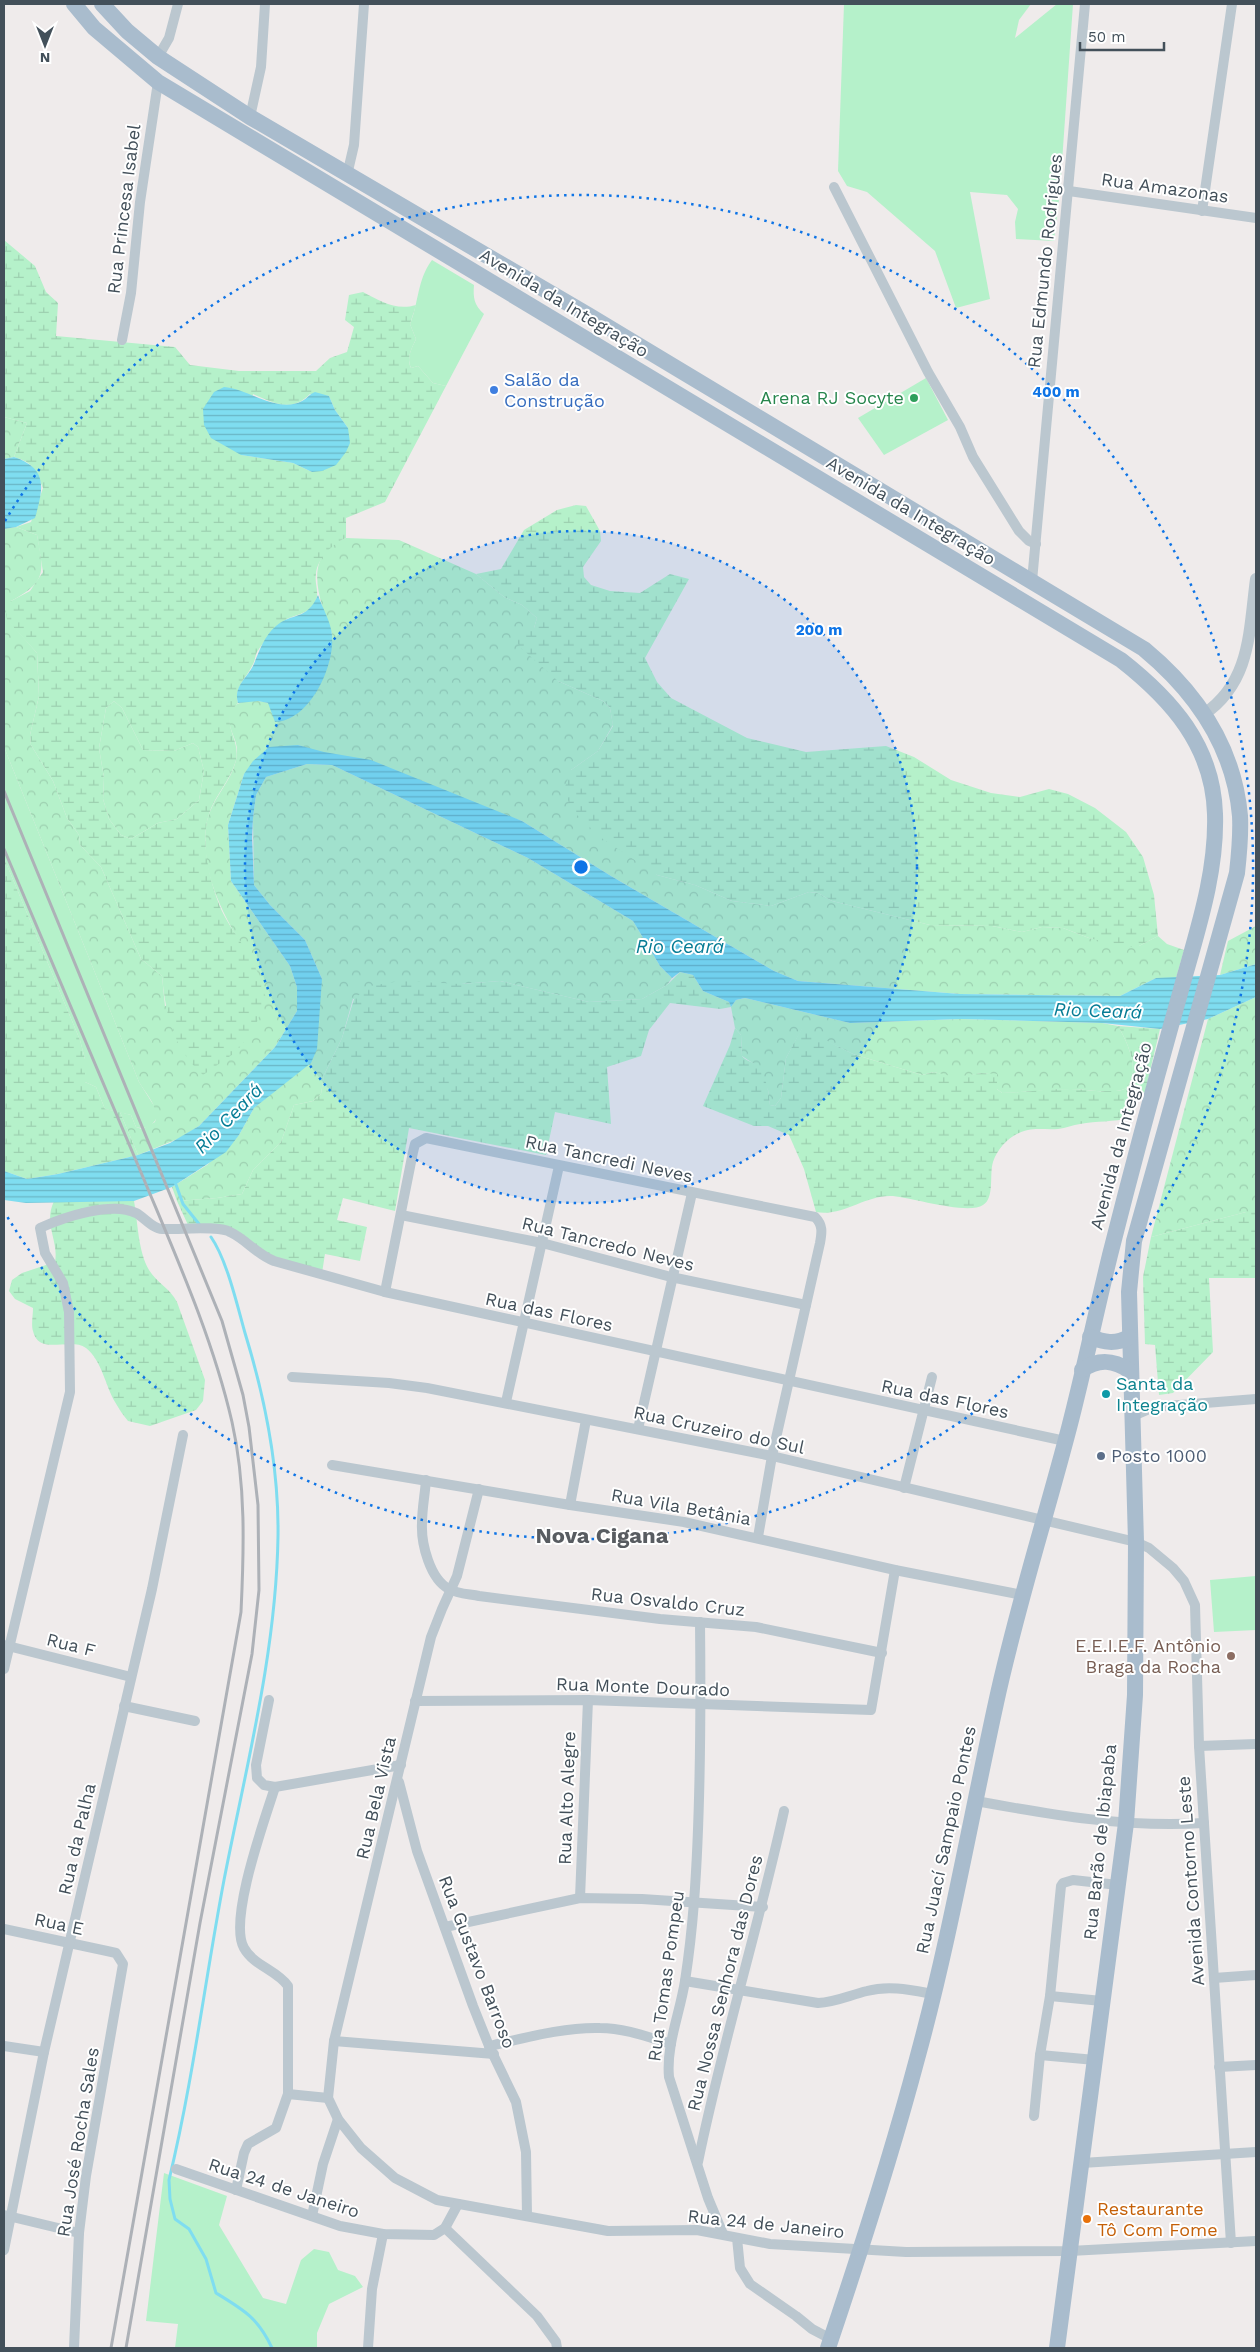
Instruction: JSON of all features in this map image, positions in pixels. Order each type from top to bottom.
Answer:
[{"type":"main road","name":"Avenida da Integração","points":[[74,4],[94,28],[158,82],[1121,660],[1154,686],[1184,723],[1195,740],[1205,765],[1215,807],[1214,850],[1202,911],[1090,1336]]},
{"type":"main road","name":"Avenida da Integração","points":[[102,4],[127,30],[158,57],[250,117],[347,175],[442,228],[1144,649],[1165,666],[1192,696],[1204,714],[1230,766],[1240,818],[1237,874],[1217,952],[1134,1241],[1129,1292],[1129,1337]]},
{"type":"main road","points":[[432,246],[442,228]]},
{"type":"main road","points":[[459,264],[469,245]]},
{"type":"main road","points":[[1059,623],[1069,604]]},
{"type":"main road","points":[[1090,1336],[1110,1343],[1120,1342],[1129,1337]]},
{"type":"main road","name":"Rua Juací Sampaio Pontes","points":[[829,2344],[862,2250],[918,2058],[996,1704],[1022,1595],[1065,1441],[1090,1336]]},
{"type":"main road","name":"Rua Barão de Ibiapaba","points":[[1057,2348],[1126,1823],[1135,1695],[1136,1542],[1129,1337]]},
{"type":"main road","points":[[1082,1370],[1097,1362],[1106,1361],[1130,1371]]},
{"type":"street","points":[[158,57],[169,38],[178,4]]},
{"type":"street","points":[[250,117],[260,67],[265,4]]},
{"type":"street","points":[[347,175],[354,145],[364,4]]},
{"type":"street","name":"Rua Edmundo Rodrigues","points":[[1032,581],[1085,4]]},
{"type":"street","points":[[1202,211],[1232,4]]},
{"type":"street","name":"Rua Princesa Isabel","points":[[122,340],[131,293],[140,202],[158,82]]},
{"type":"street","points":[[834,187],[928,372],[960,427],[973,457],[1019,530],[1029,541],[1036,544]]},
{"type":"street","name":"Rua Amazonas","points":[[1069,191],[1256,218]]},
{"type":"street","points":[[1204,714],[1222,700],[1236,681],[1242,666],[1256,579]]},
{"type":"street","name":"Rua Tancredi Neves","points":[[402,1215],[416,1144],[420,1139],[435,1138],[559,1166],[806,1214],[815,1217],[820,1222],[822,1230],[806,1305]]},
{"type":"street","points":[[506,1402],[559,1166]]},
{"type":"street","points":[[638,1429],[671,1277],[692,1193]]},
{"type":"street","name":"Rua das Flores","points":[[6,1646],[70,1392],[69,1312],[62,1283],[45,1253],[40,1228],[73,1216],[96,1211],[120,1209],[135,1212],[158,1229],[215,1229],[229,1231],[257,1253],[274,1262],[385,1292],[922,1412],[1065,1441]]},
{"type":"street","points":[[385,1292],[402,1215]]},
{"type":"street","name":"Rua Tancredo Neves","points":[[402,1215],[542,1243],[671,1277],[806,1305]]},
{"type":"street","points":[[758,1537],[772,1456],[806,1305]]},
{"type":"street","name":"Rua Cruzeiro do Sul","points":[[292,1377],[408,1385],[506,1402],[586,1420],[772,1456],[1136,1542]]},
{"type":"street","points":[[904,1488],[932,1377]]},
{"type":"street","points":[[1132,1417],[1154,1407],[1256,1399]]},
{"type":"street","points":[[570,1505],[586,1420]]},
{"type":"street","name":"Rua da Palha","points":[[4,2250],[6,2216],[152,1589],[183,1435]]},
{"type":"street","name":"Rua Vila Betânia","points":[[332,1464],[570,1505],[684,1522],[758,1537],[895,1570],[1022,1595]]},
{"type":"street","points":[[426,1480],[422,1523],[425,1547],[434,1573],[450,1590]]},
{"type":"street","name":"Rua Bela Vista","points":[[328,2098],[334,2041],[399,1780],[415,1701],[431,1637],[465,1553],[480,1489]]},
{"type":"street","name":"Avenida Contorno Leste","points":[[1136,1542],[1149,1548],[1173,1568],[1184,1581],[1195,1605],[1199,1746],[1231,2243]]},
{"type":"street","points":[[882,1653],[895,1570]]},
{"type":"street","name":"Rua Osvaldo Cruz","points":[[450,1590],[498,1599],[660,1620],[756,1627],[882,1653]]},
{"type":"street","name":"Rua Tomas Pompeu","points":[[700,1622],[701,1705],[694,1902],[685,1981],[671,2044],[669,2078],[708,2198],[723,2234]]},
{"type":"street","points":[[4,1669],[6,1646]]},
{"type":"street","name":"Rua F","points":[[6,1646],[131,1677]]},
{"type":"street","name":"Rua Monte Dourado","points":[[415,1701],[588,1700],[871,1710],[882,1653]]},
{"type":"street","points":[[269,1700],[256,1772],[259,1782],[268,1787],[402,1765]]},
{"type":"street","name":"Rua Alto Alegre","points":[[580,1898],[588,1700]]},
{"type":"street","points":[[124,1706],[195,1721]]},
{"type":"street","points":[[1199,1746],[1256,1744]]},
{"type":"street","name":"Rua Gustavo Barroso","points":[[399,1780],[417,1851],[492,2050],[516,2102],[526,2152],[527,2216]]},
{"type":"street","points":[[236,2190],[246,2147],[252,2141],[276,2128],[288,2094],[288,1986],[251,1957],[241,1942],[240,1932],[248,1879],[275,1787]]},
{"type":"street","points":[[976,1801],[1057,1816],[1126,1823],[1166,1826],[1204,1823]]},
{"type":"street","name":"Rua Nossa Senhora das Dores","points":[[697,2163],[738,1991],[763,1907],[784,1811]]},
{"type":"street","points":[[1034,2116],[1040,2055],[1050,1996],[1064,1883],[1073,1880],[1118,1885]]},
{"type":"street","points":[[445,1927],[580,1898],[694,1902],[763,1907]]},
{"type":"street","name":"Rua E","points":[[4,1929],[107,1951]]},
{"type":"street","name":"Rua José Rocha Sales","points":[[74,2348],[79,2233],[86,2176],[123,1964],[116,1953],[107,1951]]},
{"type":"street","points":[[1214,1978],[1256,1975]]},
{"type":"street","points":[[685,1981],[818,2003],[832,2002],[865,1991],[888,1988],[933,1994]]},
{"type":"street","points":[[1050,1996],[1102,2001]]},
{"type":"street","points":[[334,2041],[492,2050],[578,2029],[600,2028],[628,2031],[671,2044]]},
{"type":"street","points":[[4,2046],[44,2052]]},
{"type":"street","points":[[1040,2055],[1095,2060]]},
{"type":"street","points":[[1219,2067],[1256,2065]]},
{"type":"street","points":[[288,2094],[328,2098],[338,2118],[361,2148],[395,2178],[436,2200],[458,2204],[445,2228],[537,2316],[556,2342],[557,2348]]},
{"type":"street","points":[[312,2216],[323,2164],[338,2118]]},
{"type":"street","points":[[1082,2163],[1256,2152]]},
{"type":"street","name":"Rua 24 de Janeiro","points":[[176,2169],[340,2226],[383,2234],[430,2236],[445,2228]]},
{"type":"street","name":"Rua 24 de Janeiro","points":[[458,2204],[608,2232],[697,2230],[770,2244],[862,2250],[906,2252],[1070,2251],[1256,2241]]},
{"type":"street","points":[[6,2216],[79,2233]]},
{"type":"street","points":[[368,2348],[372,2289],[383,2234]]},
{"type":"street","points":[[737,2238],[740,2268],[750,2284],[796,2316],[829,2344]]},
{"type":"green space","points":[[844,4],[1031,4],[1019,20],[1015,38],[1057,4],[1073,4],[1060,191],[1054,241],[1016,239],[1015,222],[1018,209],[1007,195],[970,192],[990,299],[956,308],[935,251],[867,192],[847,186],[838,171]]},
{"type":"green space","points":[[4,240],[35,266],[46,292],[58,303],[56,336],[175,347],[190,365],[239,371],[316,371],[330,358],[347,352],[354,327],[345,320],[349,295],[363,292],[382,302],[395,306],[409,307],[416,305],[410,324],[416,339],[409,357],[411,368],[418,366],[433,383],[446,386],[385,502],[346,518],[346,538],[326,552],[317,568],[317,597],[314,604],[306,611],[285,620],[269,636],[257,652],[253,664],[239,688],[238,703],[232,710],[230,717],[237,752],[236,760],[231,774],[209,814],[206,825],[206,852],[208,867],[220,907],[253,962],[266,998],[255,1027],[236,1052],[203,1075],[184,1053],[172,1030],[162,976],[141,959],[101,867],[80,845],[79,835],[67,818],[53,781],[31,745],[30,735],[39,696],[37,653],[7,620],[6,610],[11,601],[30,591],[43,572],[37,535],[16,527],[31,522],[43,488],[30,464],[14,457],[27,423],[4,417]],"holes":[[[253,394],[275,403],[289,405],[303,400],[310,394],[329,396],[335,410],[348,428],[312,472],[293,463],[241,455]],[[114,701],[122,708],[143,750],[174,751],[193,743],[198,747],[204,771],[199,800],[177,819],[158,823],[131,839],[121,835],[109,819],[103,799],[104,778],[99,748],[106,708]]]},
{"type":"green space","points":[[432,260],[474,285],[475,301],[478,308],[484,314],[446,386],[433,383],[418,366],[411,368],[409,360],[416,339],[410,324],[421,283]]},
{"type":"green space","name":"Arena RJ Socyte","points":[[926,378],[948,420],[884,455],[858,418]]},
{"type":"green space","points":[[4,417],[27,423],[14,457],[4,459]]},
{"type":"green space","points":[[576,505],[586,506],[600,531],[601,541],[583,567],[584,577],[591,585],[610,591],[640,593],[670,574],[689,579],[645,658],[657,682],[671,698],[747,738],[806,752],[886,746],[914,757],[951,780],[991,793],[1020,797],[1049,789],[1068,794],[1095,808],[1126,832],[1143,857],[1154,895],[1158,936],[1139,946],[1125,947],[1089,938],[1063,928],[1042,927],[1022,932],[992,926],[930,925],[832,901],[818,893],[809,892],[771,906],[732,901],[695,885],[657,875],[600,837],[572,810],[564,790],[571,770],[598,751],[613,726],[610,708],[603,701],[558,681],[520,647],[515,638],[534,628],[537,618],[522,605],[504,597],[476,574],[501,569],[524,530],[557,510]]},
{"type":"green space","points":[[16,527],[37,535],[41,558],[40,575],[37,582],[11,601],[8,620],[37,653],[39,696],[30,735],[31,745],[53,781],[67,818],[79,835],[80,845],[101,867],[141,959],[162,976],[165,1006],[256,969],[220,905],[210,877],[205,838],[207,819],[236,761],[237,747],[229,721],[231,711],[242,702],[258,701],[268,703],[332,634],[319,594],[318,567],[323,556],[332,546],[346,538],[399,540],[476,574],[504,597],[522,605],[537,618],[534,628],[558,681],[603,701],[610,708],[613,725],[598,751],[571,770],[657,875],[695,885],[732,901],[771,906],[809,892],[818,893],[832,901],[930,925],[992,926],[1022,932],[1042,927],[1063,928],[1089,938],[1139,946],[1158,936],[1167,944],[1184,950],[1176,978],[1156,978],[1120,996],[960,994],[798,981],[774,971],[611,876],[522,821],[298,745],[244,774],[228,825],[231,881],[290,966],[297,987],[297,1011],[275,1047],[199,1126],[180,1138],[138,1155],[120,1112],[131,1115],[136,1127],[142,1129],[155,1122],[156,1112],[139,1082],[4,747],[4,529]]},
{"type":"green space","points":[[114,701],[122,708],[143,750],[174,751],[193,743],[198,747],[204,771],[199,800],[177,819],[158,823],[131,839],[121,835],[109,819],[103,799],[104,778],[99,748],[106,708]]},
{"type":"green space","points":[[4,747],[139,1082],[156,1109],[157,1117],[153,1123],[143,1128],[136,1127],[131,1115],[105,1109],[96,1087],[85,1082],[85,1059],[80,1040],[4,858]]},
{"type":"green space","points":[[307,764],[332,765],[528,858],[633,921],[660,966],[672,978],[667,985],[642,999],[589,1002],[500,981],[461,984],[353,999],[342,1038],[324,1075],[321,1094],[313,1101],[294,1105],[281,1142],[253,1170],[242,1194],[177,1201],[172,1187],[207,1165],[239,1135],[254,1108],[280,1086],[322,979],[305,940],[270,905],[254,885],[253,818],[256,795],[266,777]]},
{"type":"green space","points":[[4,858],[80,1040],[85,1059],[85,1082],[96,1087],[105,1109],[120,1112],[138,1155],[58,1174],[27,1179],[4,1171]]},
{"type":"green space","points":[[1256,926],[1256,964],[1220,975],[1228,941]]},
{"type":"green space","points":[[680,972],[693,975],[703,991],[729,1002],[731,1007],[720,1009],[670,1003],[649,1030],[641,1056],[607,1067],[611,1124],[555,1112],[546,1155],[409,1128],[395,1211],[343,1198],[337,1220],[367,1227],[360,1261],[325,1254],[322,1273],[262,1253],[232,1229],[188,1225],[177,1201],[242,1194],[253,1170],[281,1142],[294,1105],[313,1101],[321,1094],[324,1075],[342,1038],[354,999],[370,986],[400,981],[461,984],[500,981],[589,1002],[642,999],[667,985]]},
{"type":"green space","points":[[1256,997],[1256,1212],[1246,1212],[1151,1237],[1208,1019]]},
{"type":"green space","points":[[745,998],[850,1023],[961,1019],[1102,1023],[1118,1026],[1131,1056],[1133,1073],[1125,1089],[1114,1091],[1071,1089],[1002,1093],[997,1089],[997,1075],[982,1073],[955,1078],[934,1072],[922,1075],[853,1054],[802,1029],[786,1058],[781,1098],[775,1106],[770,1105],[768,1090],[754,1064],[742,1056],[741,1035],[735,1028],[731,1007],[736,1000]]},
{"type":"green space","points":[[1118,1026],[1160,1029],[1145,1092],[1134,1099],[1130,1118],[1080,1124],[1058,1129],[1031,1129],[1016,1134],[1002,1146],[995,1156],[989,1197],[987,1202],[976,1208],[953,1207],[893,1196],[883,1196],[845,1209],[826,1213],[816,1212],[804,1169],[789,1135],[768,1126],[754,1126],[703,1106],[730,1045],[735,1028],[741,1035],[742,1056],[759,1069],[766,1084],[770,1105],[775,1106],[781,1098],[786,1058],[802,1028],[853,1054],[922,1075],[934,1072],[955,1077],[982,1073],[997,1074],[997,1089],[1002,1093],[1062,1089],[1114,1091],[1125,1089],[1131,1080],[1133,1065],[1125,1040]]},
{"type":"green space","points":[[54,1201],[134,1201],[140,1246],[145,1262],[152,1275],[171,1293],[177,1302],[205,1380],[203,1401],[196,1410],[150,1426],[128,1421],[115,1402],[100,1366],[86,1348],[72,1344],[48,1345],[36,1339],[32,1329],[33,1308],[15,1299],[9,1291],[12,1280],[22,1273],[55,1262],[56,1254],[50,1218]]},
{"type":"green space","points":[[1246,1212],[1256,1212],[1256,1278],[1209,1278],[1213,1352],[1173,1393],[1159,1395],[1155,1345],[1145,1344],[1143,1277],[1151,1237]]},
{"type":"green space","points":[[1256,1576],[1256,1630],[1214,1632],[1210,1580]]},
{"type":"green space","points":[[164,2173],[227,2196],[219,2225],[263,2298],[286,2304],[301,2260],[314,2249],[329,2252],[338,2270],[355,2276],[363,2287],[329,2304],[317,2333],[317,2348],[175,2348],[178,2324],[146,2321]]},
{"type":"water","points":[[224,387],[283,405],[302,401],[315,392],[329,396],[335,410],[348,428],[350,443],[346,452],[336,465],[322,471],[312,472],[293,463],[241,455],[211,438],[204,425],[203,409],[214,392]]},
{"type":"water","points":[[14,457],[25,462],[38,474],[41,481],[40,498],[35,518],[16,527],[4,529],[4,459]]},
{"type":"water","points":[[318,595],[330,625],[332,648],[325,676],[318,690],[299,712],[288,719],[275,722],[268,703],[258,701],[238,703],[237,692],[253,666],[268,634],[282,622],[304,613],[314,603]]},
{"type":"water","name":"Rio Ceará","points":[[298,745],[324,752],[371,760],[522,821],[611,876],[774,971],[798,981],[960,994],[1120,996],[1156,978],[1220,975],[1256,964],[1256,997],[1208,1019],[1160,1029],[1102,1023],[961,1019],[850,1023],[745,998],[736,1000],[731,1007],[729,1002],[703,991],[693,975],[680,972],[672,978],[660,966],[633,921],[528,858],[332,765],[307,764],[266,777],[256,795],[252,838],[254,885],[270,905],[305,940],[322,979],[317,1049],[311,1063],[254,1108],[239,1135],[226,1152],[172,1187],[134,1201],[26,1203],[4,1200],[4,1171],[27,1179],[58,1174],[138,1155],[170,1143],[199,1126],[275,1047],[297,1011],[297,987],[290,966],[231,881],[228,825],[244,774],[253,761],[269,747]]},
{"type":"waterway","points":[[175,1182],[183,1204],[199,1224]]},
{"type":"waterway","points":[[211,1237],[222,1258],[231,1283],[259,1383],[273,1459],[278,1511],[278,1537],[272,1624],[259,1710],[224,1880],[192,2068],[169,2180],[170,2199],[175,2219],[189,2229],[206,2259],[216,2293],[256,2322],[272,2348]]},
{"type":"railway","points":[[4,791],[222,1321],[243,1395],[249,1427],[258,1505],[259,1590],[252,1654],[200,1923],[126,2348]]},
{"type":"railway","points":[[4,849],[166,1232],[203,1326],[224,1390],[232,1422],[237,1445],[242,1493],[243,1564],[241,1612],[111,2348]]},
{"type":"place","name":"Salão da Construção","points":[[494,390]]},
{"type":"place","name":"Arena RJ Socyte","points":[[914,398]]},
{"type":"place","name":"Santa da Integração","points":[[1106,1394]]},
{"type":"place","name":"Posto 1000","points":[[1101,1456]]},
{"type":"place","name":"E.E.I.E.F. Antônio Braga da Rocha","points":[[1231,1656]]},
{"type":"place","name":"Restaurante Tô Com Fome","points":[[1087,2219]]},
{"type":"district","name":"Nova Cigana","points":[[602,1535]]}]
